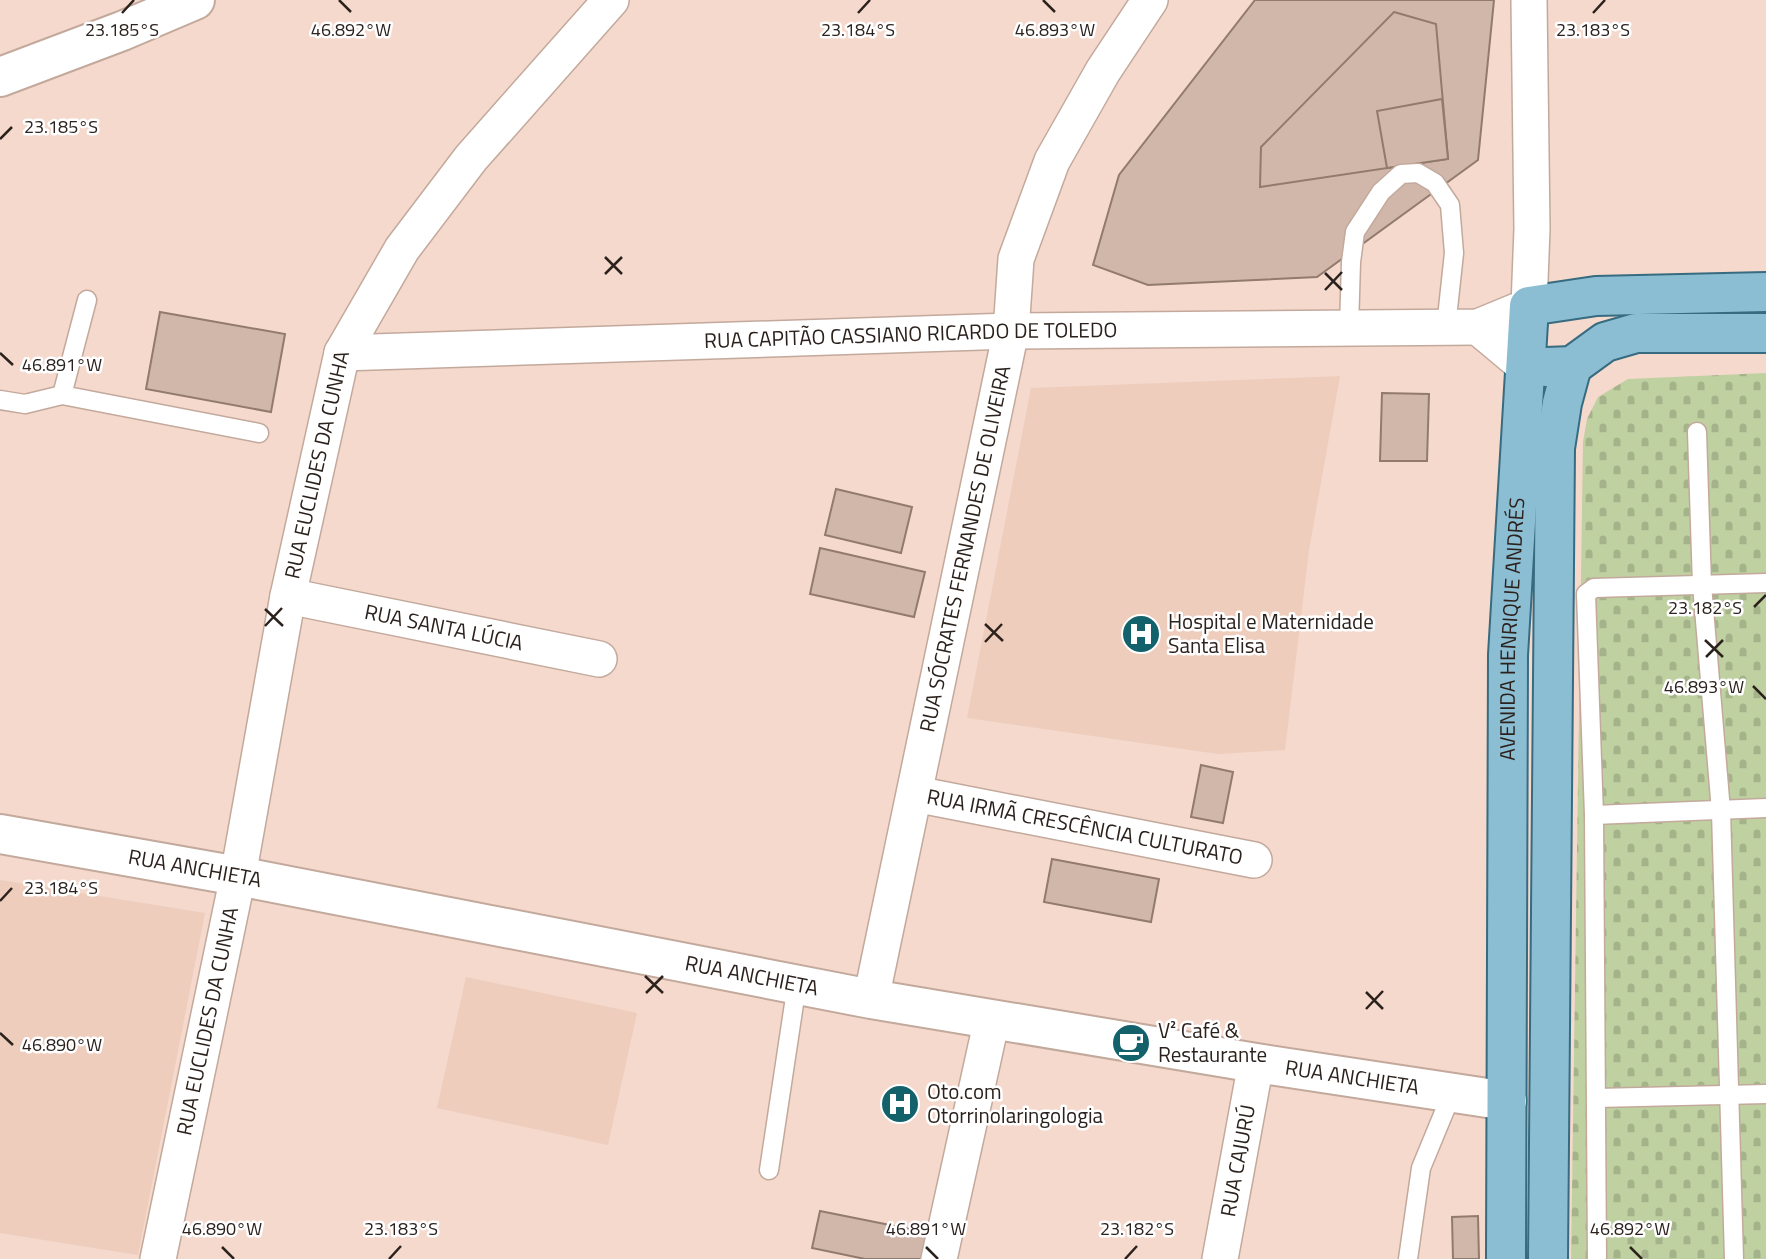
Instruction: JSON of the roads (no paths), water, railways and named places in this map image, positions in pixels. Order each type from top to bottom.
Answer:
[{"type":"main road","points":[[0,77],[195,0]]},
{"type":"main road","points":[[1529,306],[1596,296],[1766,292]]},
{"type":"main road","name":"AVENIDA HENRIQUE ANDRÉS","points":[[1506,1259],[1508,655],[1529,306]]},
{"type":"main road","points":[[1527,368],[1572,366],[1605,342],[1636,333],[1766,333]]},
{"type":"main road","name":"AVENIDA HENRIQUE ANDRÉS","points":[[1549,1242],[1555,448],[1562,403],[1572,366]]},
{"type":"main road","points":[[1508,655],[1523,635],[1537,632],[1553,643]]},
{"type":"main road","name":"RUA ANCHIETA","points":[[0,834],[238,876],[871,999],[1256,1063],[1507,1101]]},
{"type":"main road","points":[[1507,1101],[1529,1118],[1538,1189],[1549,1242]]},
{"type":"street","name":"RUA EUCLIDES DA CUNHA","points":[[158,1259],[238,876],[288,596],[342,353],[402,248],[471,158],[611,0]]},
{"type":"street","name":"RUA SÓCRATES FERNANDES DE OLIVEIRA","points":[[871,999],[1011,331],[1016,259],[1052,161],[1103,71],[1150,0]]},
{"type":"street","name":"AVENIDA HENRIQUE ANDRÉS","points":[[1529,0],[1532,229],[1529,306]]},
{"type":"street","name":"RUA CAPITÃO CASSIANO RICARDO DE TOLEDO","points":[[342,353],[1011,331],[1462,327],[1529,306]]},
{"type":"street","points":[[1462,327],[1527,368]]},
{"type":"street","name":"RUA SANTA LÚCIA","points":[[288,596],[599,659]]},
{"type":"street","name":"RUA IRMÃ CRESCÊNCIA CULTURATO","points":[[915,794],[1254,860]]},
{"type":"street","points":[[939,1259],[992,1019]]},
{"type":"street","name":"RUA CAJURÚ","points":[[1220,1259],[1256,1063]]},
{"type":"lane","points":[[1349,328],[1351,262],[1355,232],[1381,192],[1401,174],[1418,173],[1435,183],[1450,205],[1462,327]]},
{"type":"lane","points":[[62,395],[87,300]]},
{"type":"lane","points":[[0,400],[25,404],[62,395],[259,433]]},
{"type":"lane","points":[[1696,432],[1702,585],[1721,811],[1734,1259]]},
{"type":"lane","points":[[1597,1259],[1594,815],[1586,594],[1594,588],[1766,583]]},
{"type":"lane","points":[[1594,815],[1766,808]]},
{"type":"lane","points":[[769,1170],[797,984]]},
{"type":"lane","points":[[1408,1259],[1421,1168],[1452,1093]]},
{"type":"lane","points":[[1597,1098],[1766,1094]]},
{"type":"place","name":"Hospital e Maternidade Santa Elisa","points":[[1141,634]]},
{"type":"place","name":"V² Café & Restaurante","points":[[1131,1043]]},
{"type":"place","name":"Oto.com Otorrinolaringologia","points":[[900,1104]]}]
